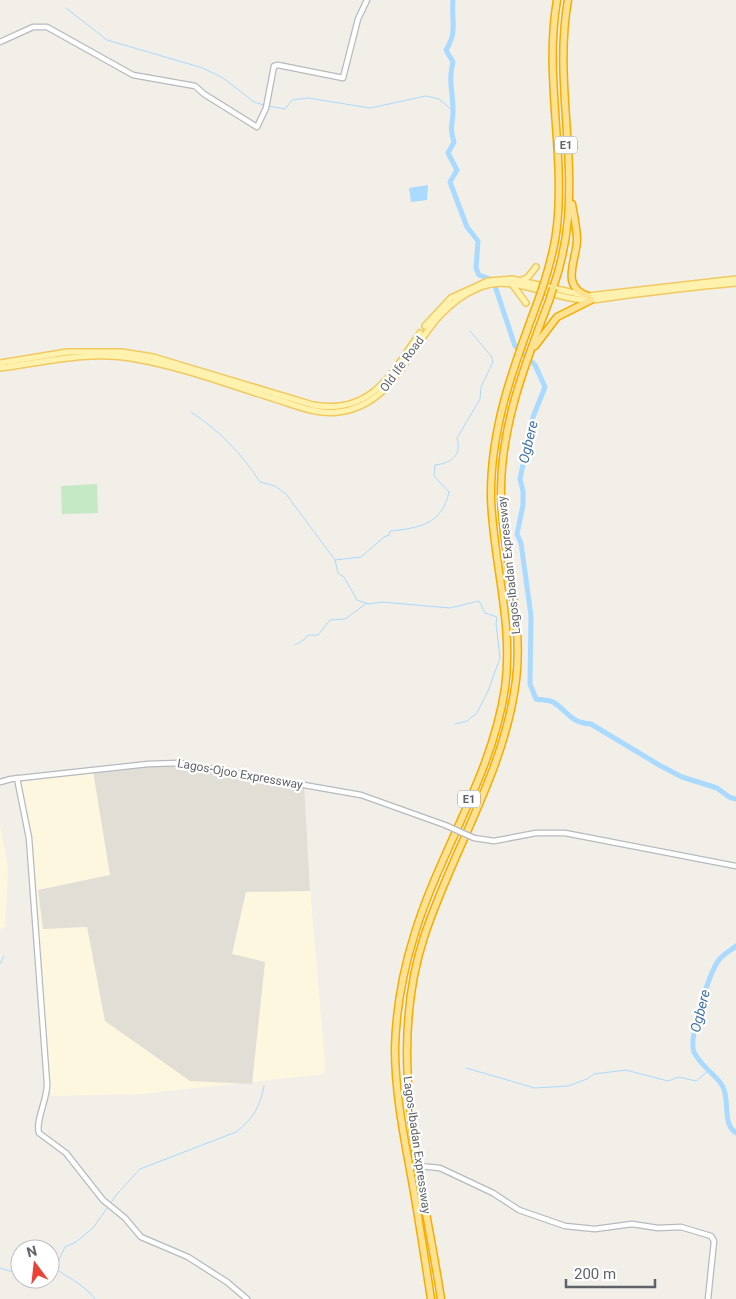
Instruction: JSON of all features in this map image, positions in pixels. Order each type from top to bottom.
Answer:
[{"type":"highway","name":"Lagos-Ibadan Expressway","points":[[431,1299],[398,1090],[395,1045],[398,1010],[404,971],[415,932],[481,770],[502,703],[507,670],[508,638],[492,514],[493,451],[502,401],[539,298],[554,249],[558,214],[558,162],[552,71],[557,0]]},
{"type":"highway","name":"Lagos-Ibadan Expressway","points":[[442,1299],[407,1083],[408,1011],[415,971],[424,937],[490,776],[512,706],[518,647],[516,607],[502,515],[502,469],[511,409],[549,301],[566,236],[569,192],[562,68],[568,0]]},
{"type":"highway","points":[[530,353],[557,317],[589,298],[579,292],[571,281],[570,274],[577,239],[569,192]]},
{"type":"main road","points":[[521,281],[536,267]]},
{"type":"main road","name":"Old Ife Road","points":[[499,281],[562,297],[589,298],[736,281]]},
{"type":"main road","name":"Old Ife Road","points":[[0,363],[67,352],[105,350],[137,354],[288,398],[336,408],[365,399],[402,364],[429,326],[445,308],[467,293],[488,283],[521,281],[589,298]]},
{"type":"main road","points":[[512,283],[526,303]]},
{"type":"main road","name":"Old Ife Road","points":[[0,368],[67,357],[105,355],[136,359],[187,370]]},
{"type":"street","points":[[0,42],[33,27],[47,27],[133,75],[190,84],[199,88],[202,92],[254,127],[260,124],[266,105],[272,68],[276,65],[343,78],[358,19],[367,0]]},
{"type":"street","name":"Lagos-Ojoo Expressway","points":[[0,782],[17,778],[148,764],[180,763],[361,795],[416,813],[474,838],[494,841],[536,833],[565,833],[736,866]]},
{"type":"street","points":[[17,778],[29,838],[47,1083],[46,1099],[38,1130],[42,1136],[71,1159],[109,1205],[141,1236],[188,1257],[227,1282],[247,1299]]},
{"type":"street","points":[[420,1166],[440,1168],[493,1193],[519,1210],[565,1226],[595,1229],[632,1224],[658,1228],[681,1227],[711,1236],[714,1241],[708,1299]]},
{"type":"shaded area","points":[[167,760],[304,785],[310,891],[246,892],[232,954],[265,962],[252,1084],[190,1081],[105,1021],[87,927],[43,929],[38,890],[110,875],[93,771]]},
{"type":"shaded area","points":[[97,773],[302,794],[325,1063],[324,1074],[141,1094],[51,1096],[20,782]]},
{"type":"shaded area","points":[[0,824],[8,868],[5,927],[0,929]]},
{"type":"green space","points":[[97,484],[98,513],[62,514],[61,486]]},
{"type":"water","points":[[428,185],[427,200],[411,202],[409,188]]},
{"type":"waterway","name":"Ogbere","points":[[453,0],[453,31],[446,50],[453,62],[451,129],[454,142],[448,153],[457,170],[450,182],[467,227],[478,241],[476,268],[479,275],[493,280],[515,346],[535,365],[545,387],[533,417],[520,479],[523,491],[523,505],[517,534],[521,543],[531,616],[530,684],[536,699],[553,702],[574,719],[591,724],[659,765],[682,777],[717,788],[729,797],[736,799]]},
{"type":"waterway","points":[[66,8],[107,40],[203,68],[223,78],[254,102],[264,105]]},
{"type":"waterway","points":[[268,106],[285,109],[292,100],[308,98],[370,108],[426,96],[439,99],[453,111]]},
{"type":"waterway","points":[[335,560],[361,557],[384,537],[389,535],[390,531],[420,526],[435,518],[446,503],[449,492],[434,476],[435,465],[451,460],[457,453],[457,438],[480,399],[481,387],[493,362],[491,356],[470,331]]},
{"type":"waterway","points":[[191,412],[212,427],[230,444],[260,482],[275,486],[286,494],[335,560],[338,573],[344,577],[357,600],[368,604],[382,602],[450,608],[479,601],[485,613],[497,617],[496,624],[500,658],[488,691],[477,713],[467,721],[455,724]]},
{"type":"waterway","points":[[295,645],[308,635],[318,635],[330,620],[345,619],[367,603]]},
{"type":"waterway","name":"Ogbere","points":[[736,946],[724,955],[714,968],[700,1006],[693,1045],[697,1057],[723,1087],[729,1124],[736,1133]]},
{"type":"waterway","points":[[0,964],[4,956]]},
{"type":"waterway","points":[[466,1068],[535,1088],[568,1086],[587,1079],[594,1074],[626,1070],[668,1081],[679,1077],[696,1081],[708,1071]]},
{"type":"waterway","points":[[60,1258],[65,1247],[76,1242],[93,1228],[117,1194],[140,1169],[236,1132],[255,1112],[264,1086]]},
{"type":"waterway","points":[[0,1268],[10,1271]]},
{"type":"waterway","points":[[60,1271],[81,1286],[95,1299]]}]
